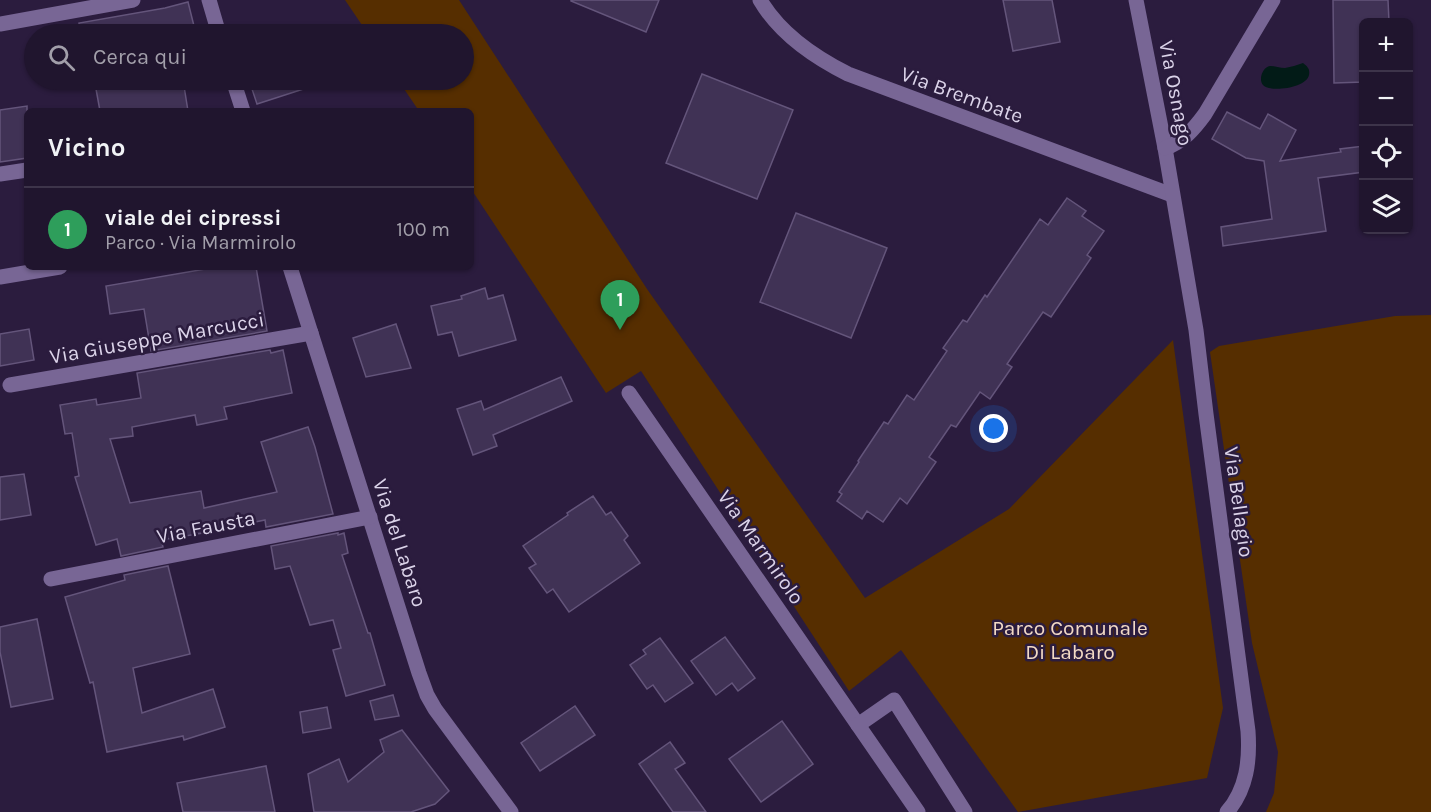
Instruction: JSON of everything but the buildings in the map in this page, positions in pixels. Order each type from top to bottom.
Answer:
[{"type":"street","points":[[0,24],[133,0]]},
{"type":"street","points":[[209,0],[216,24]]},
{"type":"street","name":"Via Brembate","points":[[760,0],[777,23],[792,38],[825,63],[848,75],[1172,195]]},
{"type":"street","name":"Via Osnago","points":[[1136,0],[1166,148],[1172,195]]},
{"type":"street","points":[[1166,148],[1178,142],[1198,124],[1273,0]]},
{"type":"street","points":[[236,90],[242,108]]},
{"type":"street","points":[[0,174],[24,170]]},
{"type":"street","name":"Via Bellagio","points":[[1172,195],[1196,330],[1250,749],[1246,775],[1227,812]]},
{"type":"street","points":[[0,277],[42,270]]},
{"type":"street","name":"Via del Labaro","points":[[291,270],[427,695],[511,812]]},
{"type":"street","name":"Via Giuseppe Marcucci","points":[[10,385],[311,333]]},
{"type":"street","name":"Via Marmirolo","points":[[629,393],[918,812]]},
{"type":"street","name":"Via Fausta","points":[[51,579],[370,517]]},
{"type":"street","points":[[858,725],[894,700],[965,812]]},
{"type":"green space","name":"Parco Comunale Di Labaro","points":[[345,0],[459,0],[647,289],[865,598],[1009,509],[1173,340],[1223,708],[1207,778],[1018,812],[901,650],[849,691],[641,371],[606,393],[474,194],[474,108],[417,108],[405,90],[474,90],[474,24],[361,24]]},
{"type":"green space","points":[[1431,315],[1431,812],[1266,812],[1274,793],[1278,752],[1252,643],[1210,352],[1219,346],[1395,316]]},
{"type":"shaded area","points":[[1303,63],[1308,68],[1309,75],[1302,83],[1280,89],[1272,89],[1263,85],[1262,74],[1267,67],[1285,68]]},
{"type":"place","name":"viale dei cipressi","points":[[620,330]]}]
